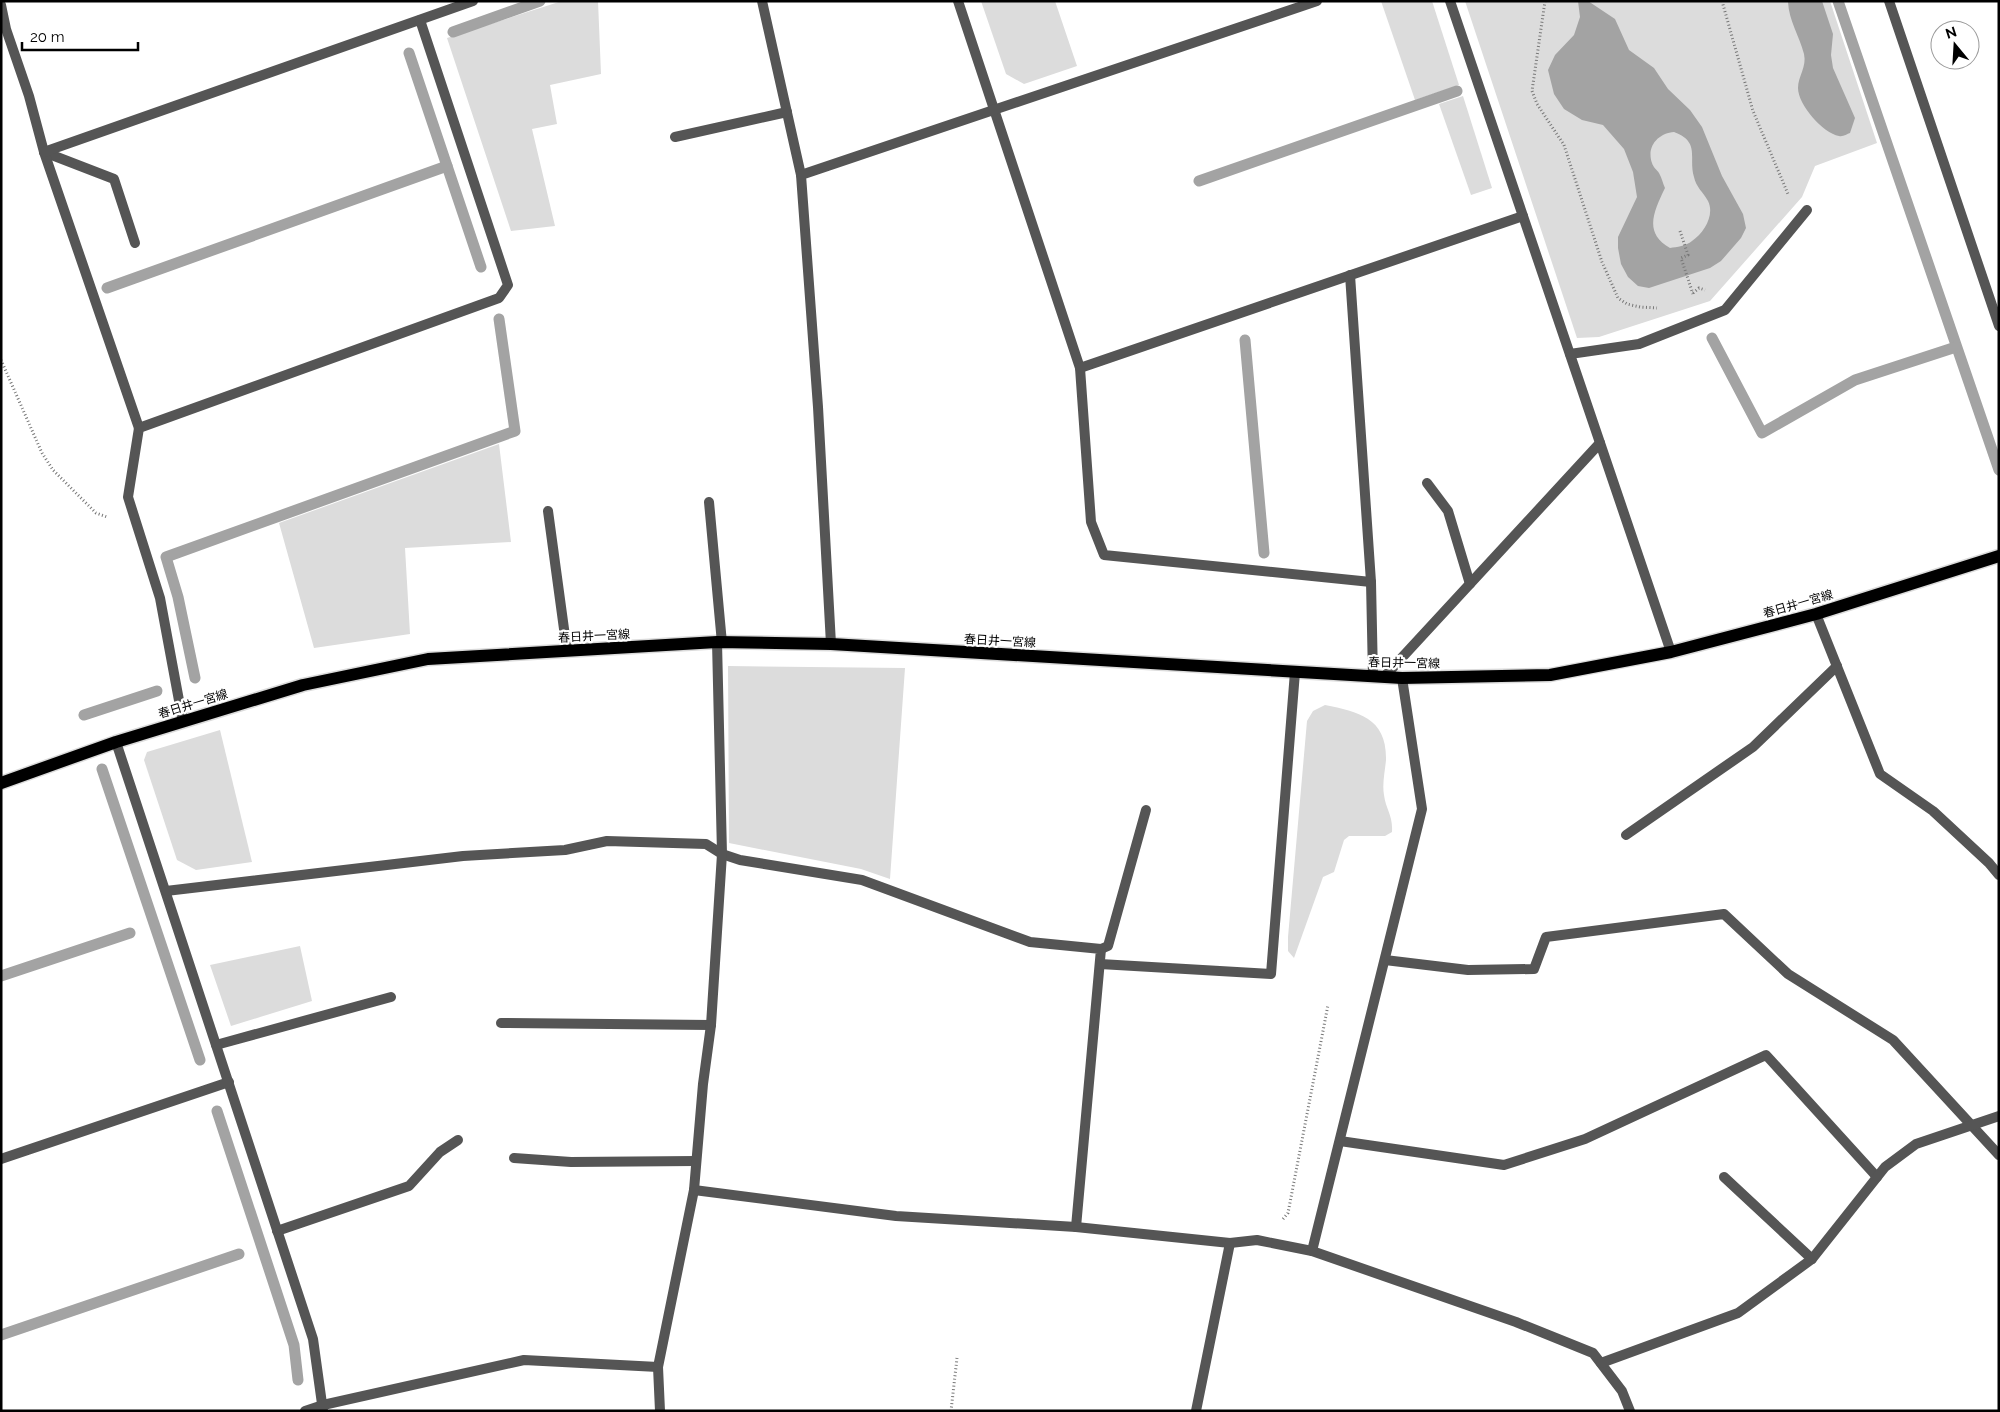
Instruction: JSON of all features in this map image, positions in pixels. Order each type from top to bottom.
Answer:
[{"type":"main road","name":"春日井一宮線","points":[[1,783],[116,742],[303,685],[428,659],[719,643],[831,644],[1402,678],[1550,675],[1670,652],[1816,614],[1999,556]]},
{"type":"street","points":[[44,152],[474,1]]},
{"type":"street","points":[[762,1],[802,175],[818,407],[831,644]]},
{"type":"street","points":[[958,1],[1080,368],[1091,522],[1104,555],[1371,582]]},
{"type":"street","points":[[802,175],[1317,1]]},
{"type":"street","points":[[1450,1],[1670,652]]},
{"type":"street","points":[[1889,1],[1999,326]]},
{"type":"street","points":[[1,5],[6,29],[29,96],[44,152],[139,428],[128,497],[160,598],[183,722]]},
{"type":"street","points":[[139,428],[499,298],[508,285],[420,20]]},
{"type":"street","points":[[675,137],[787,112]]},
{"type":"street","points":[[44,152],[114,179],[135,243]]},
{"type":"street","points":[[1570,354],[1639,344],[1725,310],[1807,210]]},
{"type":"street","points":[[1080,368],[1523,216]]},
{"type":"street","points":[[1350,275],[1379,677]]},
{"type":"street","points":[[1379,677],[1470,584],[1600,443]]},
{"type":"street","points":[[1427,482],[1448,510],[1470,584]]},
{"type":"street","points":[[660,1411],[658,1367],[694,1190],[703,1084],[711,1025],[722,854],[719,643],[709,502]]},
{"type":"street","points":[[548,511],[567,651]]},
{"type":"street","points":[[1816,614],[1880,774],[1932,812],[1999,875]]},
{"type":"street","points":[[1626,835],[1754,748],[1837,666]]},
{"type":"street","points":[[1100,964],[1271,974],[1295,672]]},
{"type":"street","points":[[1312,1251],[1422,809],[1402,678]]},
{"type":"street","points":[[116,742],[313,1339],[323,1408]]},
{"type":"street","points":[[166,892],[463,856],[565,850],[607,841],[706,844],[722,854],[740,860],[862,880],[1030,942],[1101,949],[1108,946],[1146,810]]},
{"type":"street","points":[[1385,960],[1468,970],[1534,969],[1546,937],[1724,914],[1788,974],[1893,1040],[1999,1155]]},
{"type":"street","points":[[1076,1227],[1101,949]]},
{"type":"street","points":[[216,1045],[390,997]]},
{"type":"street","points":[[501,1023],[711,1025]]},
{"type":"street","points":[[1340,1141],[1504,1166],[1585,1139],[1766,1055],[1878,1177]]},
{"type":"street","points":[[1,1159],[229,1082]]},
{"type":"street","points":[[1601,1363],[1738,1312],[1812,1259],[1885,1167],[1916,1144],[1999,1116]]},
{"type":"street","points":[[277,1230],[409,1186],[440,1152],[458,1140]]},
{"type":"street","points":[[514,1158],[571,1162],[696,1160]]},
{"type":"street","points":[[1724,1177],[1812,1259]]},
{"type":"street","points":[[694,1190],[896,1216],[1076,1227],[1230,1243],[1257,1240],[1312,1251],[1516,1322],[1593,1353],[1622,1391],[1630,1411]]},
{"type":"street","points":[[1196,1411],[1230,1243]]},
{"type":"street","points":[[304,1411],[524,1360],[658,1367]]},
{"type":"path","points":[[1545,1],[1532,91],[1537,104],[1564,145],[1602,262],[1618,298],[1627,304],[1640,307],[1657,308],[1665,305]]},
{"type":"path","points":[[1722,1],[1753,111],[1800,220]]},
{"type":"path","points":[[1680,231],[1688,255],[1681,258],[1692,294]]},
{"type":"path","points":[[1688,296],[1699,288],[1734,299]]},
{"type":"path","points":[[1,360],[42,453],[53,470],[96,513],[121,521],[136,522]]},
{"type":"path","points":[[1269,1242],[1288,1213],[1328,1005]]},
{"type":"path","points":[[951,1411],[957,1358]]},
{"type":"shaded area","points":[[562,1],[598,1],[601,74],[550,85],[557,124],[532,129],[555,226],[511,231],[447,38]]},
{"type":"shaded area","points":[[981,1],[1055,1],[1077,66],[1024,84],[1006,74]]},
{"type":"shaded area","points":[[1381,1],[1432,1],[1459,85],[1415,100]]},
{"type":"shaded area","points":[[1465,1],[1830,1],[1877,143],[1815,166],[1802,197],[1710,301],[1599,337],[1577,338]]},
{"type":"shaded area","points":[[1578,1],[1588,1],[1615,19],[1629,50],[1654,68],[1668,89],[1690,110],[1702,127],[1722,176],[1743,214],[1746,228],[1741,238],[1721,261],[1710,268],[1649,288],[1638,286],[1628,277],[1621,264],[1618,237],[1637,197],[1633,172],[1624,149],[1603,125],[1582,120],[1564,109],[1554,94],[1548,70],[1555,55],[1574,35],[1580,17]],"holes":[[[1674,132],[1682,136],[1691,146],[1695,181],[1708,201],[1710,212],[1704,229],[1696,238],[1687,244],[1670,248],[1656,236],[1654,228],[1653,221],[1657,205],[1665,188],[1653,164],[1651,151],[1652,146],[1663,135]]]},
{"type":"shaded area","points":[[1822,1],[1833,34],[1831,55],[1833,68],[1855,118],[1850,133],[1842,136],[1833,134],[1819,124],[1807,110],[1799,95],[1799,79],[1805,59],[1790,15],[1788,2]]},
{"type":"shaded area","points":[[1463,96],[1492,188],[1471,195],[1439,104]]},
{"type":"shaded area","points":[[499,444],[511,542],[405,548],[410,634],[314,648],[279,523]]},
{"type":"shaded area","points":[[728,666],[905,668],[890,879],[861,869],[729,843]]},
{"type":"shaded area","points":[[1325,705],[1360,714],[1369,719],[1382,735],[1386,760],[1383,791],[1392,832],[1385,836],[1349,836],[1344,840],[1334,872],[1323,877],[1294,958],[1288,951],[1288,937],[1307,721],[1313,711]]},
{"type":"shaded area","points":[[220,730],[252,862],[196,870],[177,860],[144,760],[147,752]]},
{"type":"shaded area","points":[[300,946],[312,1001],[231,1026],[210,965]]},
{"type":"waterway","points":[[453,32],[540,1]]},
{"type":"waterway","points":[[1838,1],[1999,470]]},
{"type":"waterway","points":[[409,53],[481,267]]},
{"type":"waterway","points":[[1199,181],[1457,91]]},
{"type":"waterway","points":[[107,288],[447,166]]},
{"type":"waterway","points":[[195,678],[178,597],[166,557],[515,431],[499,319]]},
{"type":"waterway","points":[[1712,338],[1762,433],[1855,380],[1956,347]]},
{"type":"waterway","points":[[1245,340],[1264,553]]},
{"type":"waterway","points":[[84,715],[157,691]]},
{"type":"waterway","points":[[102,769],[200,1060]]},
{"type":"waterway","points":[[1,976],[130,933]]},
{"type":"waterway","points":[[217,1111],[294,1345],[298,1380]]},
{"type":"waterway","points":[[1,1335],[239,1254]]}]
